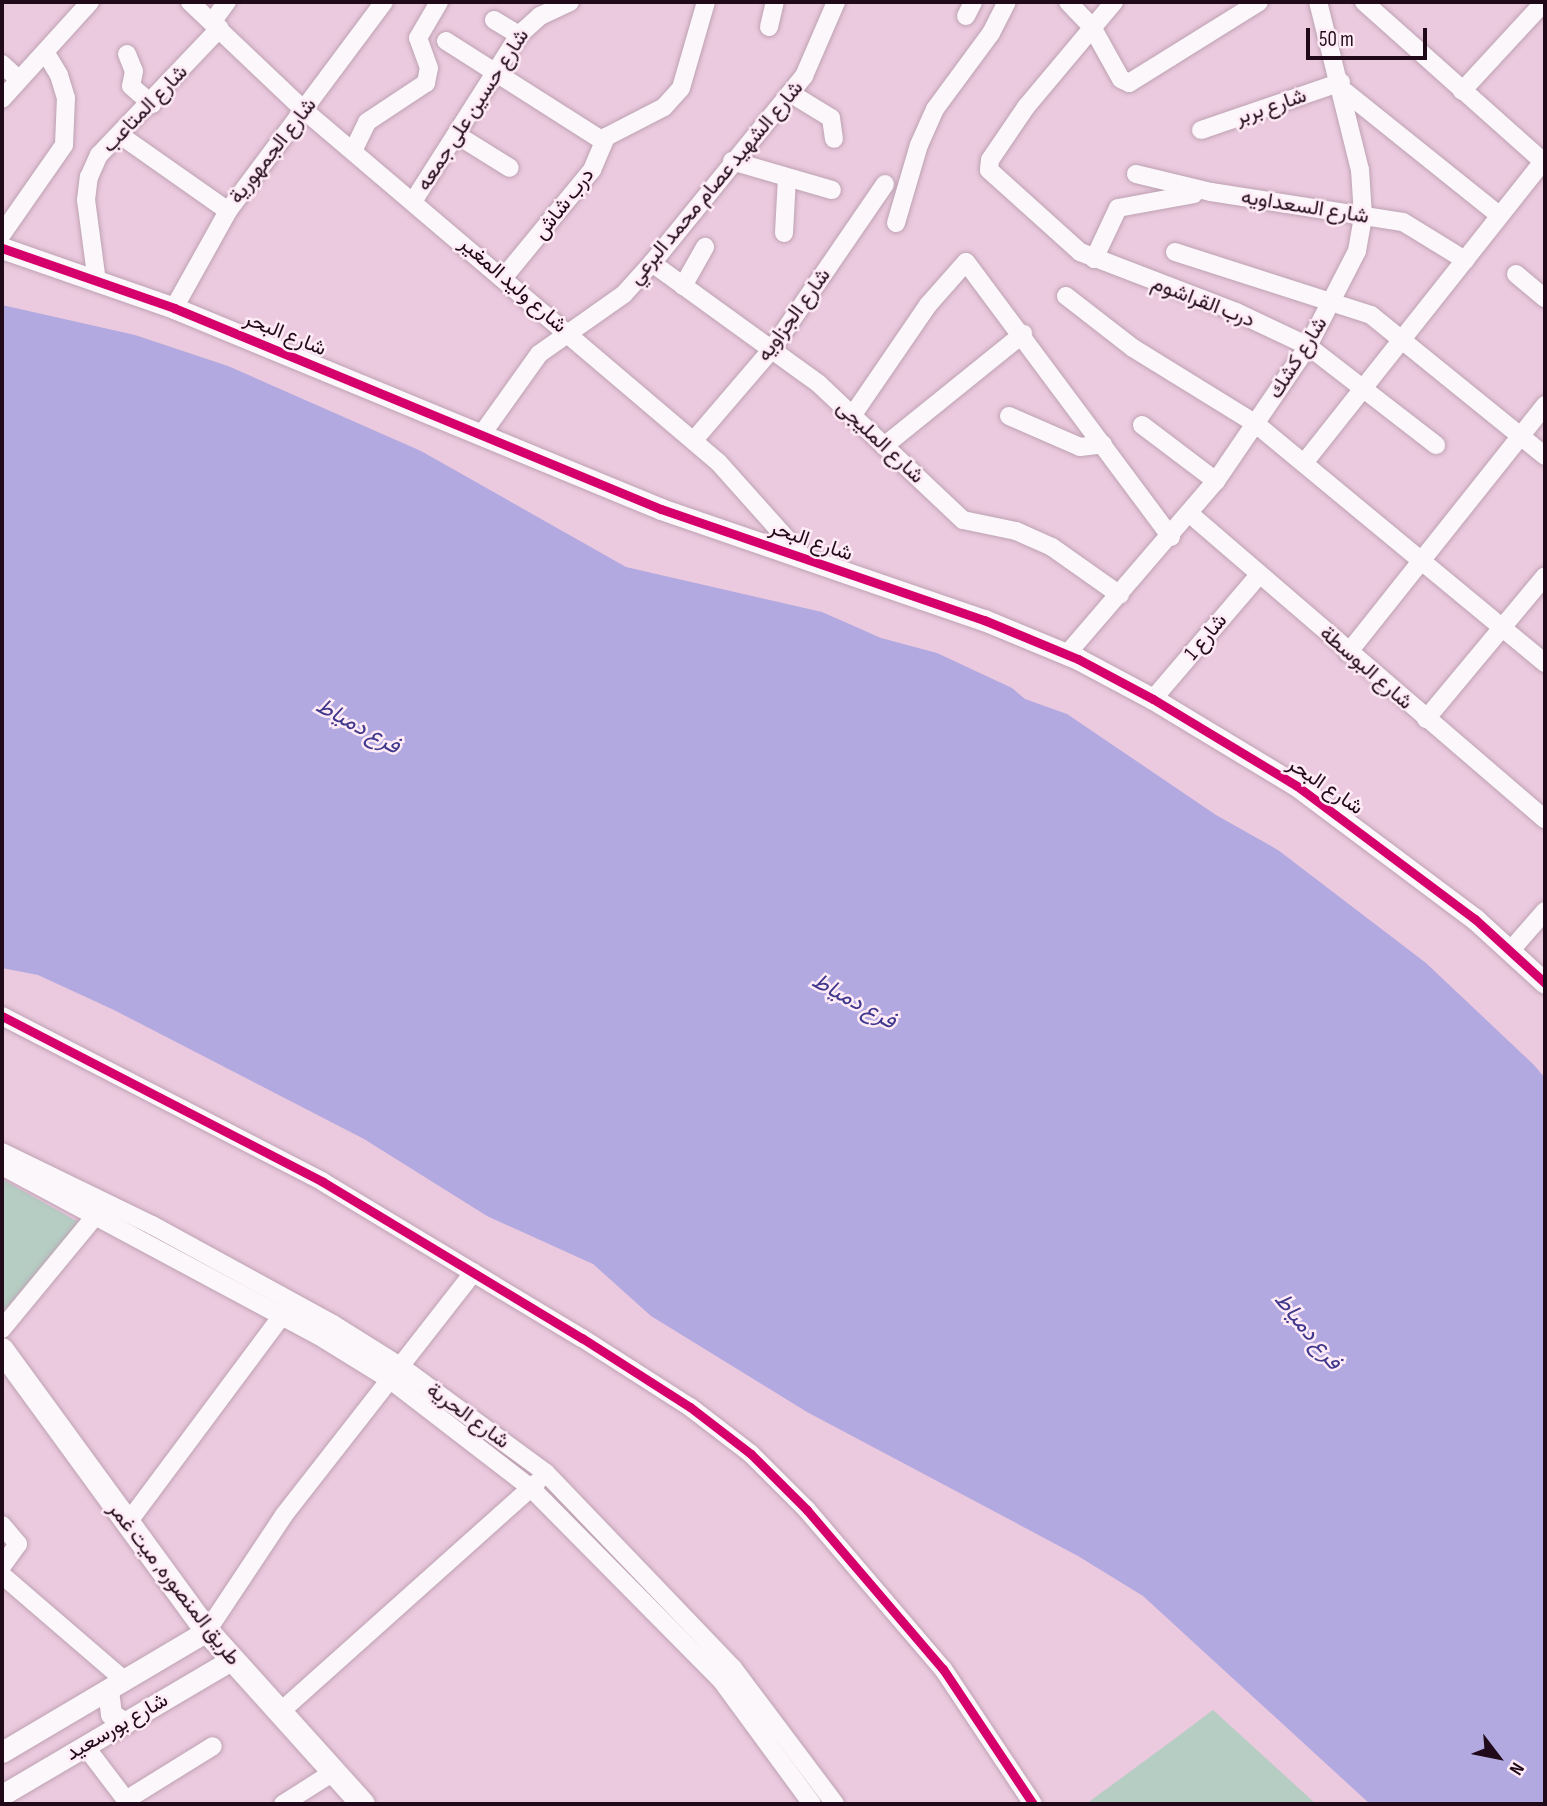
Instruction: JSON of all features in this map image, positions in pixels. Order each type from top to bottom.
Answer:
[{"type":"main road","name":"طريق المنصوره, ميت غمر","points":[[2,1350],[126,1525],[207,1631],[363,1804]]},
{"type":"street","points":[[2,99],[90,2]]},
{"type":"street","name":"شارع وليد المغير","points":[[190,2],[305,111],[504,276],[694,440],[764,510],[803,557]]},
{"type":"street","name":"شارع المتاعب","points":[[97,282],[86,200],[89,177],[99,155],[152,104],[216,25],[227,2]]},
{"type":"street","name":"شارع الجمهورية","points":[[174,308],[228,211],[384,2]]},
{"type":"street","points":[[353,151],[367,122],[426,83],[429,68],[418,38],[439,2]]},
{"type":"street","name":"شارع حسين على جمعه","points":[[414,200],[519,35],[540,16],[570,2]]},
{"type":"street","points":[[446,41],[497,70],[603,141],[664,107],[681,88],[706,2]]},
{"type":"street","points":[[769,27],[775,2]]},
{"type":"street","name":"شارع الشهيد عصام محمد البرعي","points":[[482,434],[539,354],[566,331],[624,294],[652,263],[732,161],[790,93],[816,56],[836,2]]},
{"type":"street","points":[[896,223],[919,145],[935,109],[991,33],[1007,2]]},
{"type":"street","points":[[1068,2],[1092,27],[1121,79],[1129,83],[1259,2]]},
{"type":"street","points":[[1092,27],[1114,2]]},
{"type":"street","name":"شارع كشك","points":[[1067,654],[1171,537],[1216,481],[1308,346],[1357,251],[1363,216],[1360,170],[1342,86],[1319,2]]},
{"type":"street","points":[[1304,463],[1544,162],[1364,2]]},
{"type":"street","points":[[1462,90],[1544,2]]},
{"type":"street","points":[[494,20],[519,35]]},
{"type":"street","name":"درب القراشوم","points":[[1092,27],[995,152],[989,170],[1071,245],[1094,259],[1236,312],[1308,346],[1365,387],[1436,445]]},
{"type":"street","points":[[2,234],[64,145],[66,98],[59,75],[45,52]]},
{"type":"street","points":[[127,54],[134,71],[131,86],[152,104]]},
{"type":"street","points":[[2,64],[19,80]]},
{"type":"street","points":[[1342,86],[1500,216]]},
{"type":"street","name":"شارع بربر","points":[[1201,130],[1342,86]]},
{"type":"street","points":[[790,93],[831,118],[834,139]]},
{"type":"street","points":[[120,135],[228,211]]},
{"type":"street","points":[[457,135],[510,168]]},
{"type":"street","name":"درب شاش","points":[[504,276],[592,170],[603,141]]},
{"type":"street","points":[[732,161],[832,190]]},
{"type":"street","name":"شارع السعداويه","points":[[1136,174],[1211,192],[1403,222],[1465,260]]},
{"type":"street","points":[[784,233],[787,178]]},
{"type":"street","name":"شارع الجزاويه","points":[[694,440],[772,349],[886,184]]},
{"type":"street","points":[[1094,259],[1118,208],[1168,195],[1211,192]]},
{"type":"street","points":[[683,286],[705,247]]},
{"type":"street","name":"شارع البحر","points":[[2,248],[174,308],[661,509],[803,557],[1067,654],[1153,699],[1297,786],[1394,855],[1511,950],[1545,983]]},
{"type":"street","points":[[1175,252],[1334,300],[1371,315],[1545,456]]},
{"type":"street","name":"شارع المليجى","points":[[652,263],[772,349],[852,416],[962,520],[1016,531],[1052,547],[1120,595]]},
{"type":"street","points":[[852,416],[962,263],[968,264],[1023,334],[1171,537]]},
{"type":"street","points":[[1516,274],[1545,298]]},
{"type":"street","points":[[1066,296],[1133,348],[1256,424],[1545,663]]},
{"type":"street","points":[[884,446],[1023,334]]},
{"type":"street","points":[[1348,653],[1420,557],[1518,434],[1545,405]]},
{"type":"street","points":[[1009,416],[1080,447],[1103,444]]},
{"type":"street","points":[[1142,425],[1216,481]]},
{"type":"street","name":"شارع البوسطة","points":[[1190,514],[1348,653],[1545,819]]},
{"type":"street","name":"شارع 1","points":[[1153,699],[1259,575]]},
{"type":"street","points":[[1426,719],[1545,576]]},
{"type":"street","points":[[1511,950],[1545,911]]},
{"type":"street","points":[[2,1016],[323,1182],[474,1272],[690,1407],[751,1454],[807,1510],[943,1669],[1033,1804]]},
{"type":"street","name":"شارع الحرية","points":[[2,1152],[105,1202],[329,1331],[398,1374],[441,1396],[546,1473],[644,1574],[835,1804]]},
{"type":"street","name":"شارع الحرية","points":[[2,1166],[282,1316],[329,1331]]},
{"type":"street","points":[[2,1329],[95,1218],[105,1202]]},
{"type":"street","points":[[207,1631],[276,1526],[398,1374],[474,1272]]},
{"type":"street","points":[[126,1525],[282,1316]]},
{"type":"street","name":"شارع الحرية","points":[[398,1374],[428,1413],[530,1488],[630,1589],[727,1674],[812,1804]]},
{"type":"street","points":[[428,1413],[441,1396]]},
{"type":"street","points":[[279,1713],[546,1473]]},
{"type":"street","points":[[2,1525],[19,1544],[2,1566]]},
{"type":"street","points":[[630,1589],[644,1574]]},
{"type":"street","points":[[2,1575],[116,1685],[111,1714],[125,1723]]},
{"type":"street","name":"شارع بورسعيد","points":[[3,1750],[207,1631]]},
{"type":"street","name":"شارع بورسعيد","points":[[2,1795],[233,1660]]},
{"type":"street","points":[[67,1714],[85,1725],[85,1746],[127,1802],[213,1746]]},
{"type":"street","points":[[283,1804],[335,1771]]},
{"type":"green space","points":[[2,1179],[80,1223],[2,1313]]},
{"type":"green space","points":[[1213,1710],[1316,1804],[1086,1804],[1173,1740]]},
{"type":"water","name":"فرع دمياط","points":[[2,305],[135,335],[228,366],[421,451],[626,567],[822,612],[881,638],[937,653],[1012,688],[1025,699],[1067,714],[1216,815],[1278,850],[1426,963],[1534,1065],[1545,1078],[1545,1804],[1370,1804],[1143,1596],[1078,1556],[807,1412],[651,1316],[593,1264],[487,1216],[364,1139],[114,1010],[38,975],[2,968]]},
{"type":"cycle path","points":[[2,248],[174,308],[661,509],[984,620],[1078,659],[1153,699],[1297,786],[1475,919],[1545,983]]},
{"type":"cycle path","points":[[2,1016],[323,1182],[582,1338],[690,1407],[751,1454],[807,1510],[943,1669],[1033,1804]]}]
